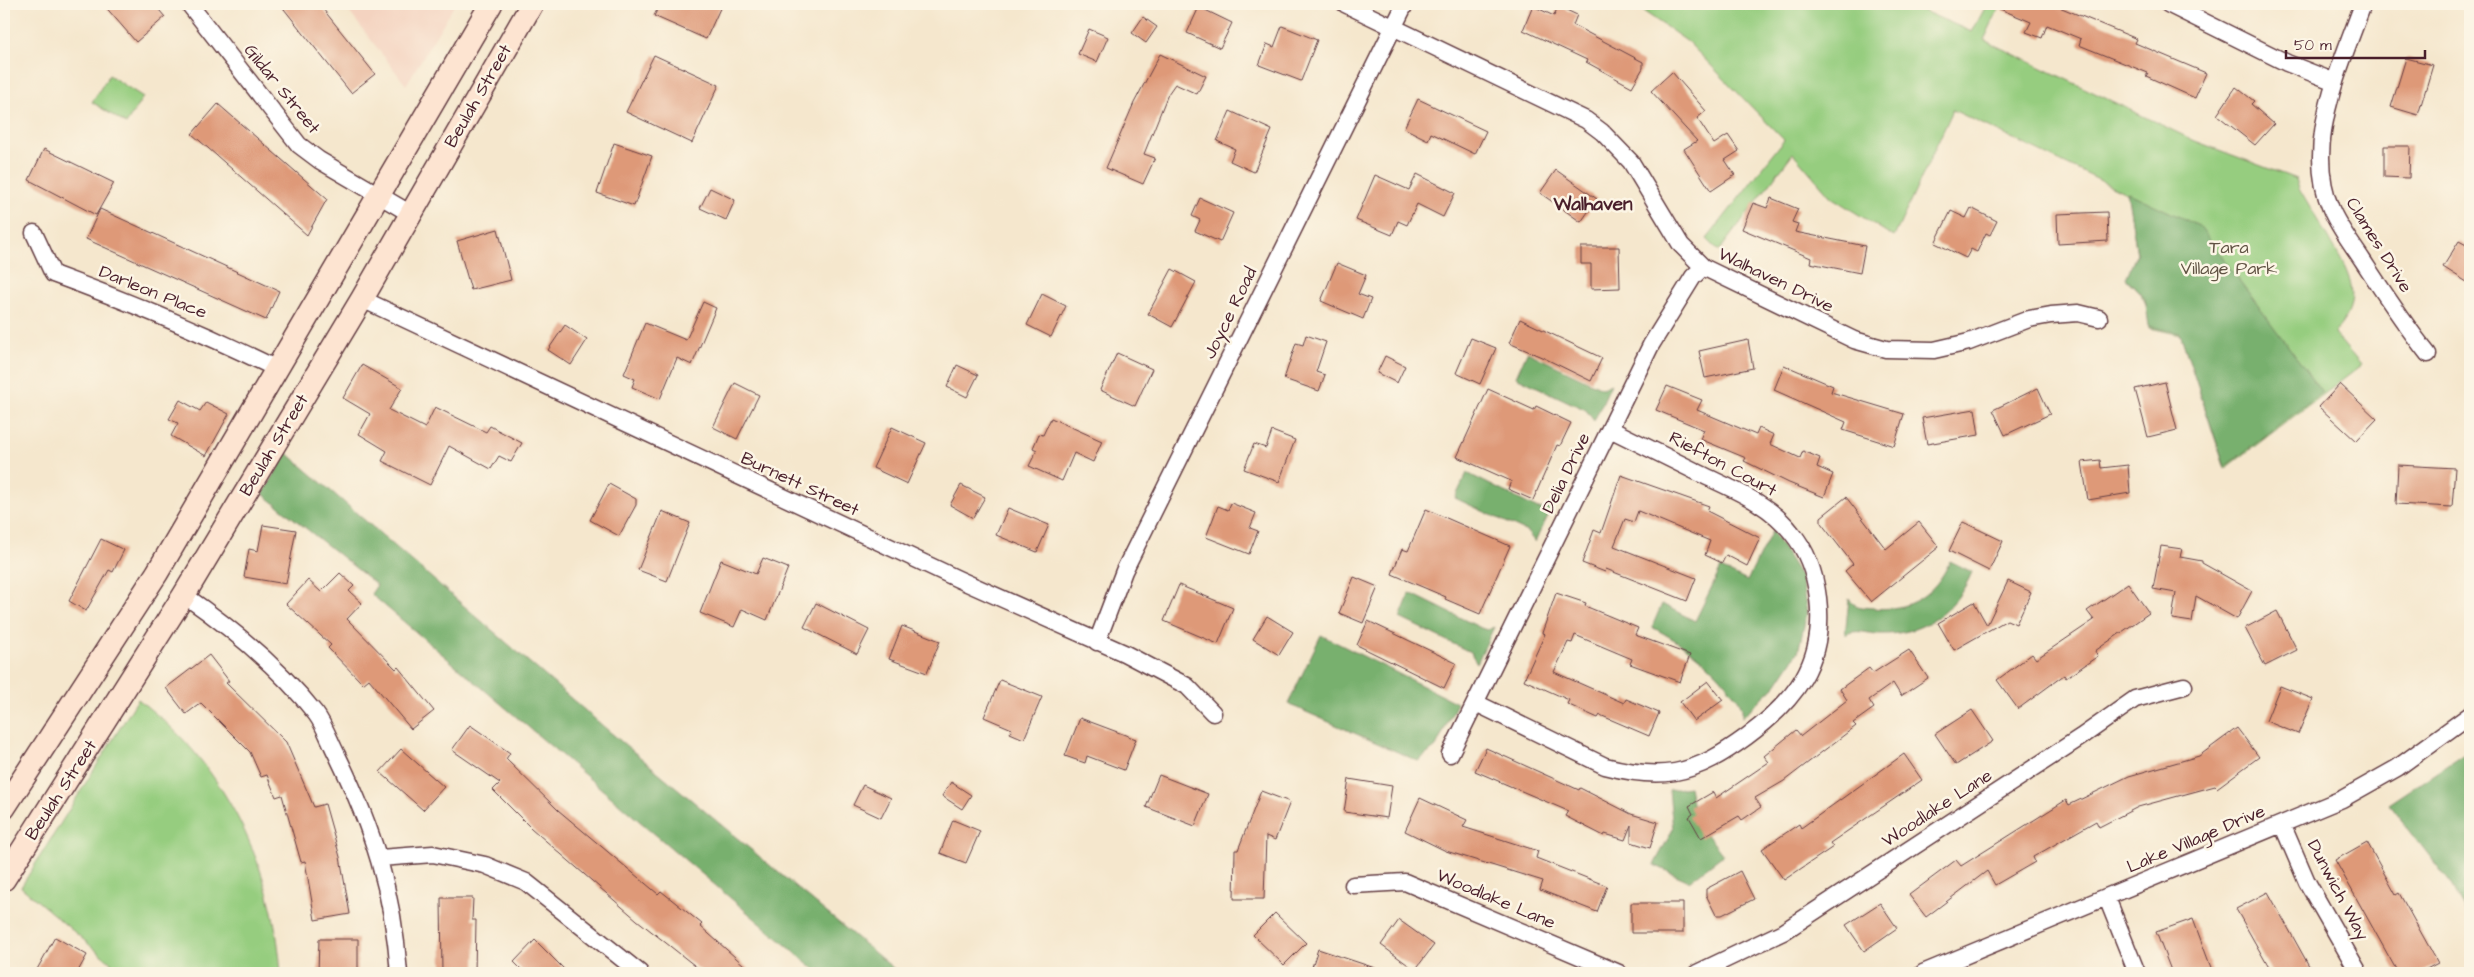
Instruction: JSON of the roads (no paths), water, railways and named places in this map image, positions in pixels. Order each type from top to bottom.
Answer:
[{"type":"main road","name":"Beulah Street","points":[[4,808],[157,573],[490,4]]},
{"type":"main road","name":"Beulah Street","points":[[4,879],[184,595],[362,299],[532,4]]},
{"type":"street","name":"Gildar Street","points":[[188,4],[299,145],[319,160],[411,214]]},
{"type":"street","name":"Walhaven Drive","points":[[1346,4],[1573,113],[1602,132],[1631,162],[1681,246],[1702,267],[1854,340],[1886,349],[1917,351],[1954,346],[2029,320],[2051,315],[2078,313],[2099,318]]},
{"type":"street","name":"Joyce Road","points":[[1097,642],[1124,571],[1405,4]]},
{"type":"street","points":[[2168,4],[2287,63],[2336,82]]},
{"type":"street","name":"Clames Drive","points":[[2363,4],[2336,82],[2326,120],[2321,157],[2326,196],[2342,229],[2406,327],[2428,354]]},
{"type":"street","name":"Darleon Place","points":[[34,233],[53,274],[142,307],[222,342],[277,370]]},
{"type":"street","name":"Delia Drive","points":[[1450,754],[1651,345],[1693,277],[1702,267]]},
{"type":"street","name":"Burnett Street","points":[[362,299],[725,471],[1097,642],[1187,686],[1213,713]]},
{"type":"street","name":"Riefton Court","points":[[1476,703],[1605,766],[1626,772],[1662,774],[1691,768],[1724,752],[1764,723],[1782,706],[1807,672],[1821,621],[1816,579],[1810,561],[1793,534],[1782,522],[1756,501],[1610,429]]},
{"type":"street","points":[[184,595],[218,619],[275,668],[318,716],[359,799],[380,858],[396,940],[399,973]]},
{"type":"street","name":"Woodlake Lane","points":[[1706,971],[1783,932],[2081,738],[2135,699],[2184,686]]},
{"type":"street","name":"Lake Village Drive","points":[[1929,972],[2342,799],[2397,768],[2470,715]]},
{"type":"street","name":"Dunwich Way","points":[[2282,824],[2306,882],[2359,973]]},
{"type":"street","points":[[380,858],[433,854],[485,865],[526,882],[640,973]]},
{"type":"street","name":"Woodlake Lane","points":[[1353,885],[1405,882],[1619,973]]},
{"type":"street","points":[[2106,898],[2137,973]]},
{"type":"district","name":"Walhaven","points":[[1593,204]]},
{"type":"park label","name":"Tara Village Park","points":[[2229,257]]}]
